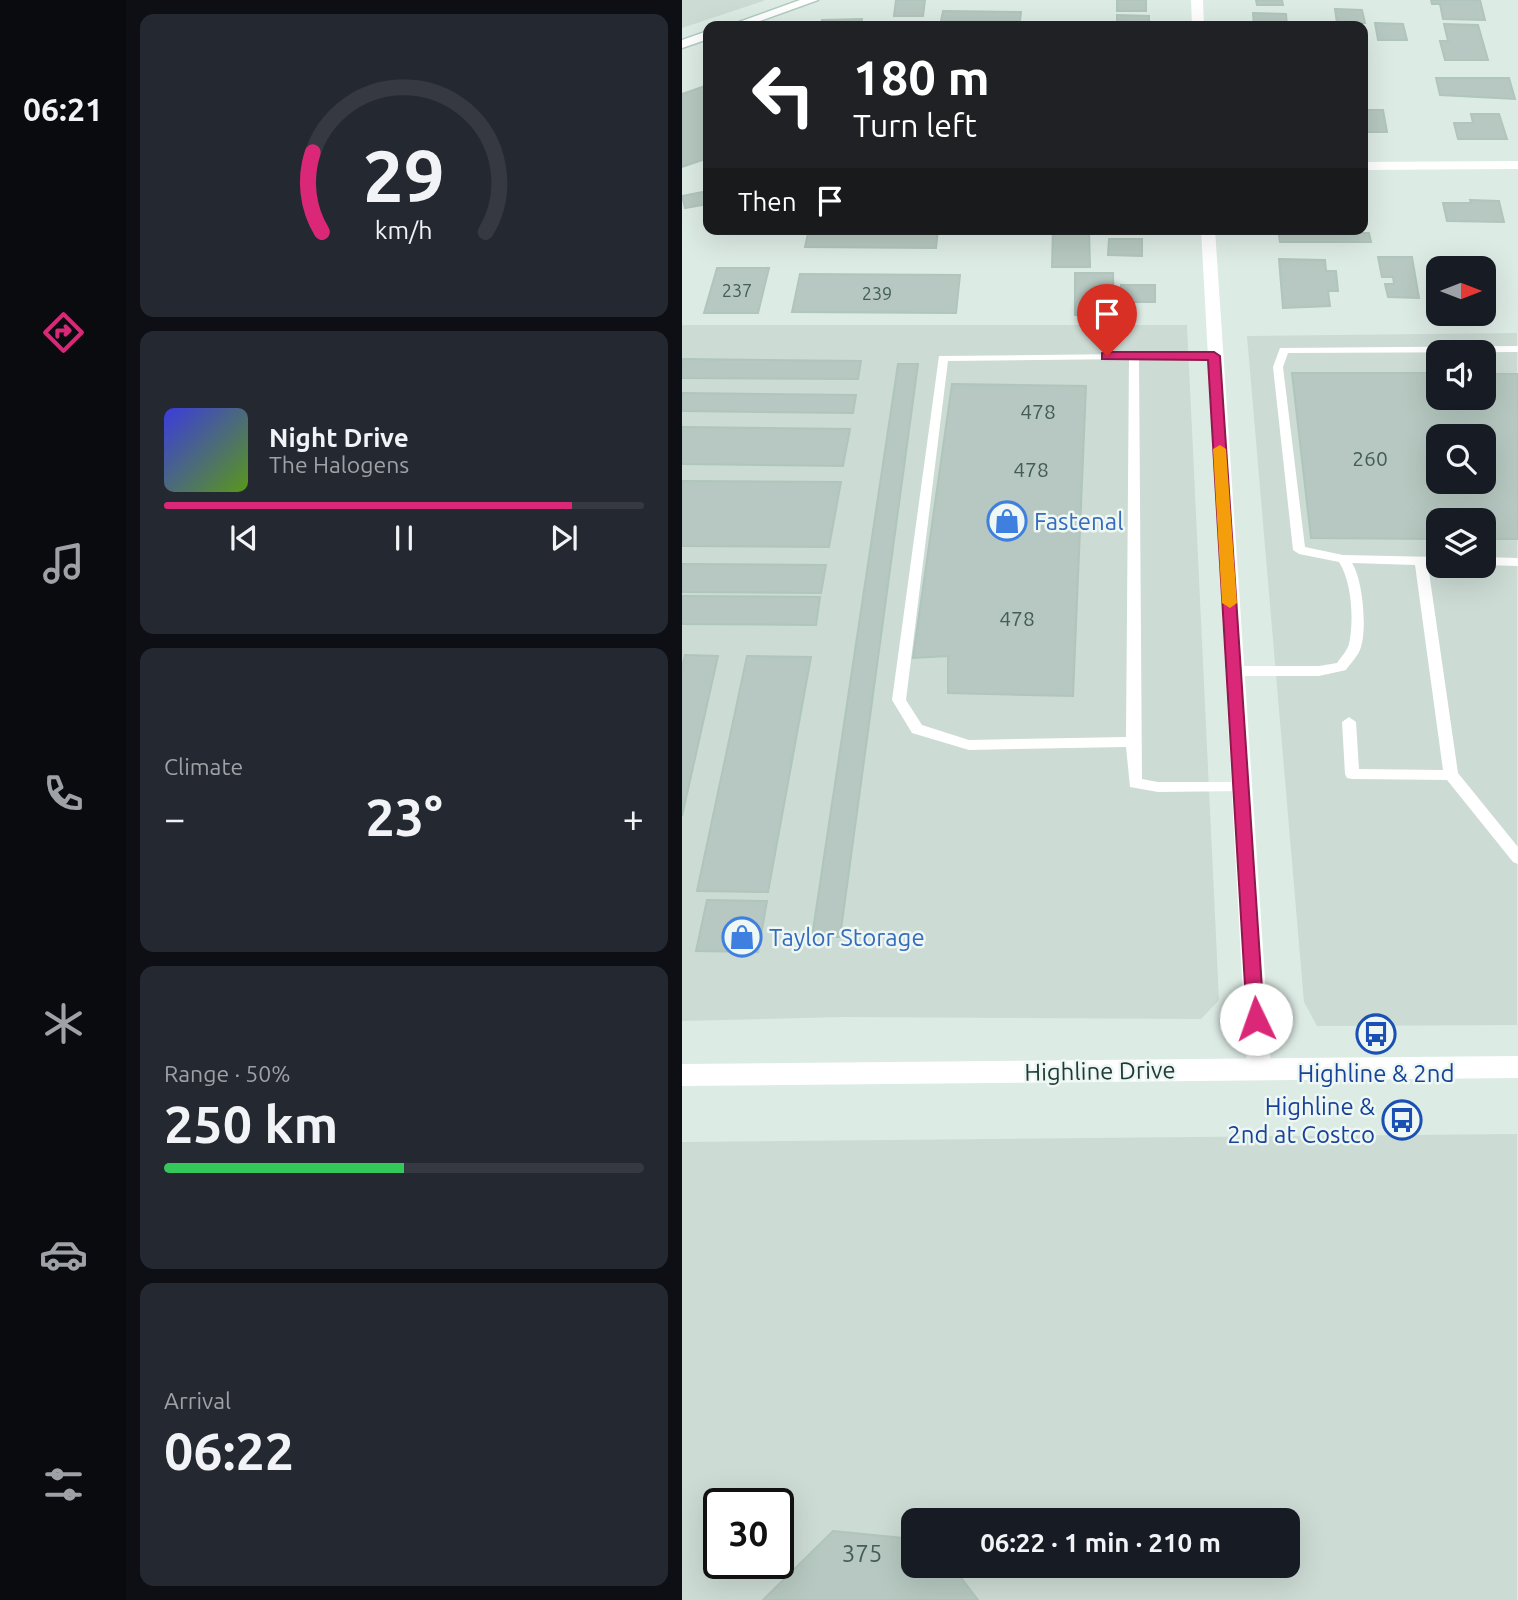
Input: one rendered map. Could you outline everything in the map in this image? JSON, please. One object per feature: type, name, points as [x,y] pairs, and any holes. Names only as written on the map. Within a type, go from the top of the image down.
[{"type":"street","points":[[749,21],[812,0]]},
{"type":"street","points":[[1197,0],[1198,21]]},
{"type":"street","points":[[682,44],[703,37]]},
{"type":"street","points":[[1368,166],[1517,165]]},
{"type":"street","points":[[1208,235],[1259,1069]]},
{"type":"street","name":"Highline Drive","points":[[682,1075],[1517,1068]]},
{"type":"lane","points":[[1426,560],[1343,559],[1299,550],[1278,367],[1284,350],[1517,349]]},
{"type":"lane","points":[[1134,356],[1135,783],[1158,787],[1241,787]]},
{"type":"lane","points":[[1133,742],[969,745],[917,729],[899,700],[943,358],[1214,356]]},
{"type":"lane","points":[[1234,671],[1319,671],[1341,667],[1355,647],[1357,594],[1351,571],[1343,559]]},
{"type":"lane","points":[[1421,560],[1451,775],[1517,858]]},
{"type":"lane","points":[[1496,561],[1517,562]]},
{"type":"lane","points":[[1349,722],[1352,774],[1451,775]]},
{"type":"lane","points":[[1501,838],[1517,839]]},
{"type":"shaded area","points":[[682,0],[766,0],[682,28]]},
{"type":"shaded area","points":[[682,325],[1187,325],[1219,1000],[1201,1019],[844,1017],[682,1021]]},
{"type":"shaded area","points":[[1517,333],[1517,1025],[1317,1026],[1304,1002],[1247,336]]},
{"type":"shaded area","points":[[1517,1134],[1517,1600],[682,1600],[682,1142]]},
{"type":"building","points":[[896,0],[925,0],[923,16],[894,16]]},
{"type":"building","points":[[1117,0],[1146,0],[1146,11],[1117,11]]},
{"type":"building","points":[[1256,0],[1282,0],[1283,5],[1257,5]]},
{"type":"building","points":[[1431,0],[1480,0],[1485,20],[1443,19],[1440,4],[1432,4]]},
{"type":"building","points":[[1335,9],[1362,10],[1365,21],[1337,21]]},
{"type":"building","points":[[943,11],[1021,12],[1020,21],[941,21]]},
{"type":"building","points":[[1253,13],[1286,14],[1287,21],[1254,21]]},
{"type":"building","points":[[1117,15],[1149,16],[1149,21],[1117,21]]},
{"type":"building","points":[[862,19],[862,21],[822,20]]},
{"type":"building","points":[[1375,23],[1403,24],[1407,40],[1378,40]]},
{"type":"building","points":[[1444,24],[1478,25],[1488,60],[1445,60],[1440,41],[1448,41]]},
{"type":"building","points":[[1436,78],[1509,78],[1515,99],[1440,95]]},
{"type":"building","points":[[703,87],[703,160],[682,167],[682,94]]},
{"type":"building","points":[[1368,110],[1383,110],[1387,132],[1368,132]]},
{"type":"building","points":[[1471,114],[1499,114],[1507,139],[1458,139],[1454,123],[1473,123]]},
{"type":"building","points":[[703,192],[703,205],[685,208],[682,196]]},
{"type":"building","points":[[1470,200],[1499,201],[1504,222],[1447,221],[1443,203],[1471,203]]},
{"type":"building","points":[[1369,233],[1371,242],[1280,242],[1279,235]]},
{"type":"building","points":[[808,235],[937,235],[936,248],[805,247]]},
{"type":"building","points":[[1053,235],[1089,235],[1090,267],[1052,267]]},
{"type":"building","points":[[1109,239],[1142,239],[1142,256],[1108,255]]},
{"type":"building","points":[[1378,257],[1412,257],[1419,298],[1388,297],[1385,284],[1394,284],[1393,277],[1382,277]]},
{"type":"building","points":[[1279,259],[1325,260],[1326,271],[1336,271],[1338,291],[1328,291],[1330,306],[1283,308]]},
{"type":"building","points":[[717,268],[769,268],[758,313],[704,313]]},
{"type":"building","points":[[1075,273],[1113,273],[1114,315],[1075,315]]},
{"type":"building","points":[[800,274],[960,275],[956,313],[792,312]]},
{"type":"building","points":[[1121,285],[1155,285],[1155,302],[1121,302]]},
{"type":"building","points":[[682,359],[861,361],[858,379],[682,378]]},
{"type":"building","points":[[898,364],[918,364],[840,937],[812,937]]},
{"type":"building","points":[[1292,373],[1426,373],[1426,410],[1496,410],[1496,374],[1518,374],[1518,539],[1496,539],[1496,508],[1426,508],[1426,539],[1311,538]]},
{"type":"building","name":"Fastenal","points":[[952,384],[1086,386],[1073,696],[948,693],[948,656],[913,658]]},
{"type":"building","points":[[682,393],[856,395],[853,413],[682,411]]},
{"type":"building","points":[[682,427],[850,429],[843,466],[682,464]]},
{"type":"building","points":[[682,481],[841,482],[829,547],[682,546]]},
{"type":"building","points":[[682,564],[826,565],[821,593],[682,592]]},
{"type":"building","points":[[682,596],[820,597],[816,625],[682,624]]},
{"type":"building","points":[[685,655],[718,656],[682,816],[682,668]]},
{"type":"building","points":[[747,656],[811,657],[768,892],[697,891]]},
{"type":"building","points":[[707,900],[767,901],[758,952],[696,951]]},
{"type":"building","points":[[833,1531],[901,1538],[901,1578],[961,1578],[978,1600],[763,1600],[784,1579],[794,1579],[794,1569]]},
{"type":"slow traffic","points":[[1220,449],[1230,603]]},
{"type":"place","name":"Fastenal","points":[[1007,521]]},
{"type":"place","name":"Taylor Storage","points":[[742,937]]},
{"type":"place","name":"Highline & 2nd","points":[[1376,1034]]},
{"type":"place","name":"Highline & 2nd at Costco","points":[[1402,1120]]},
{"type":"route","points":[[1107,356],[1214,356],[1256,1019]]}]
